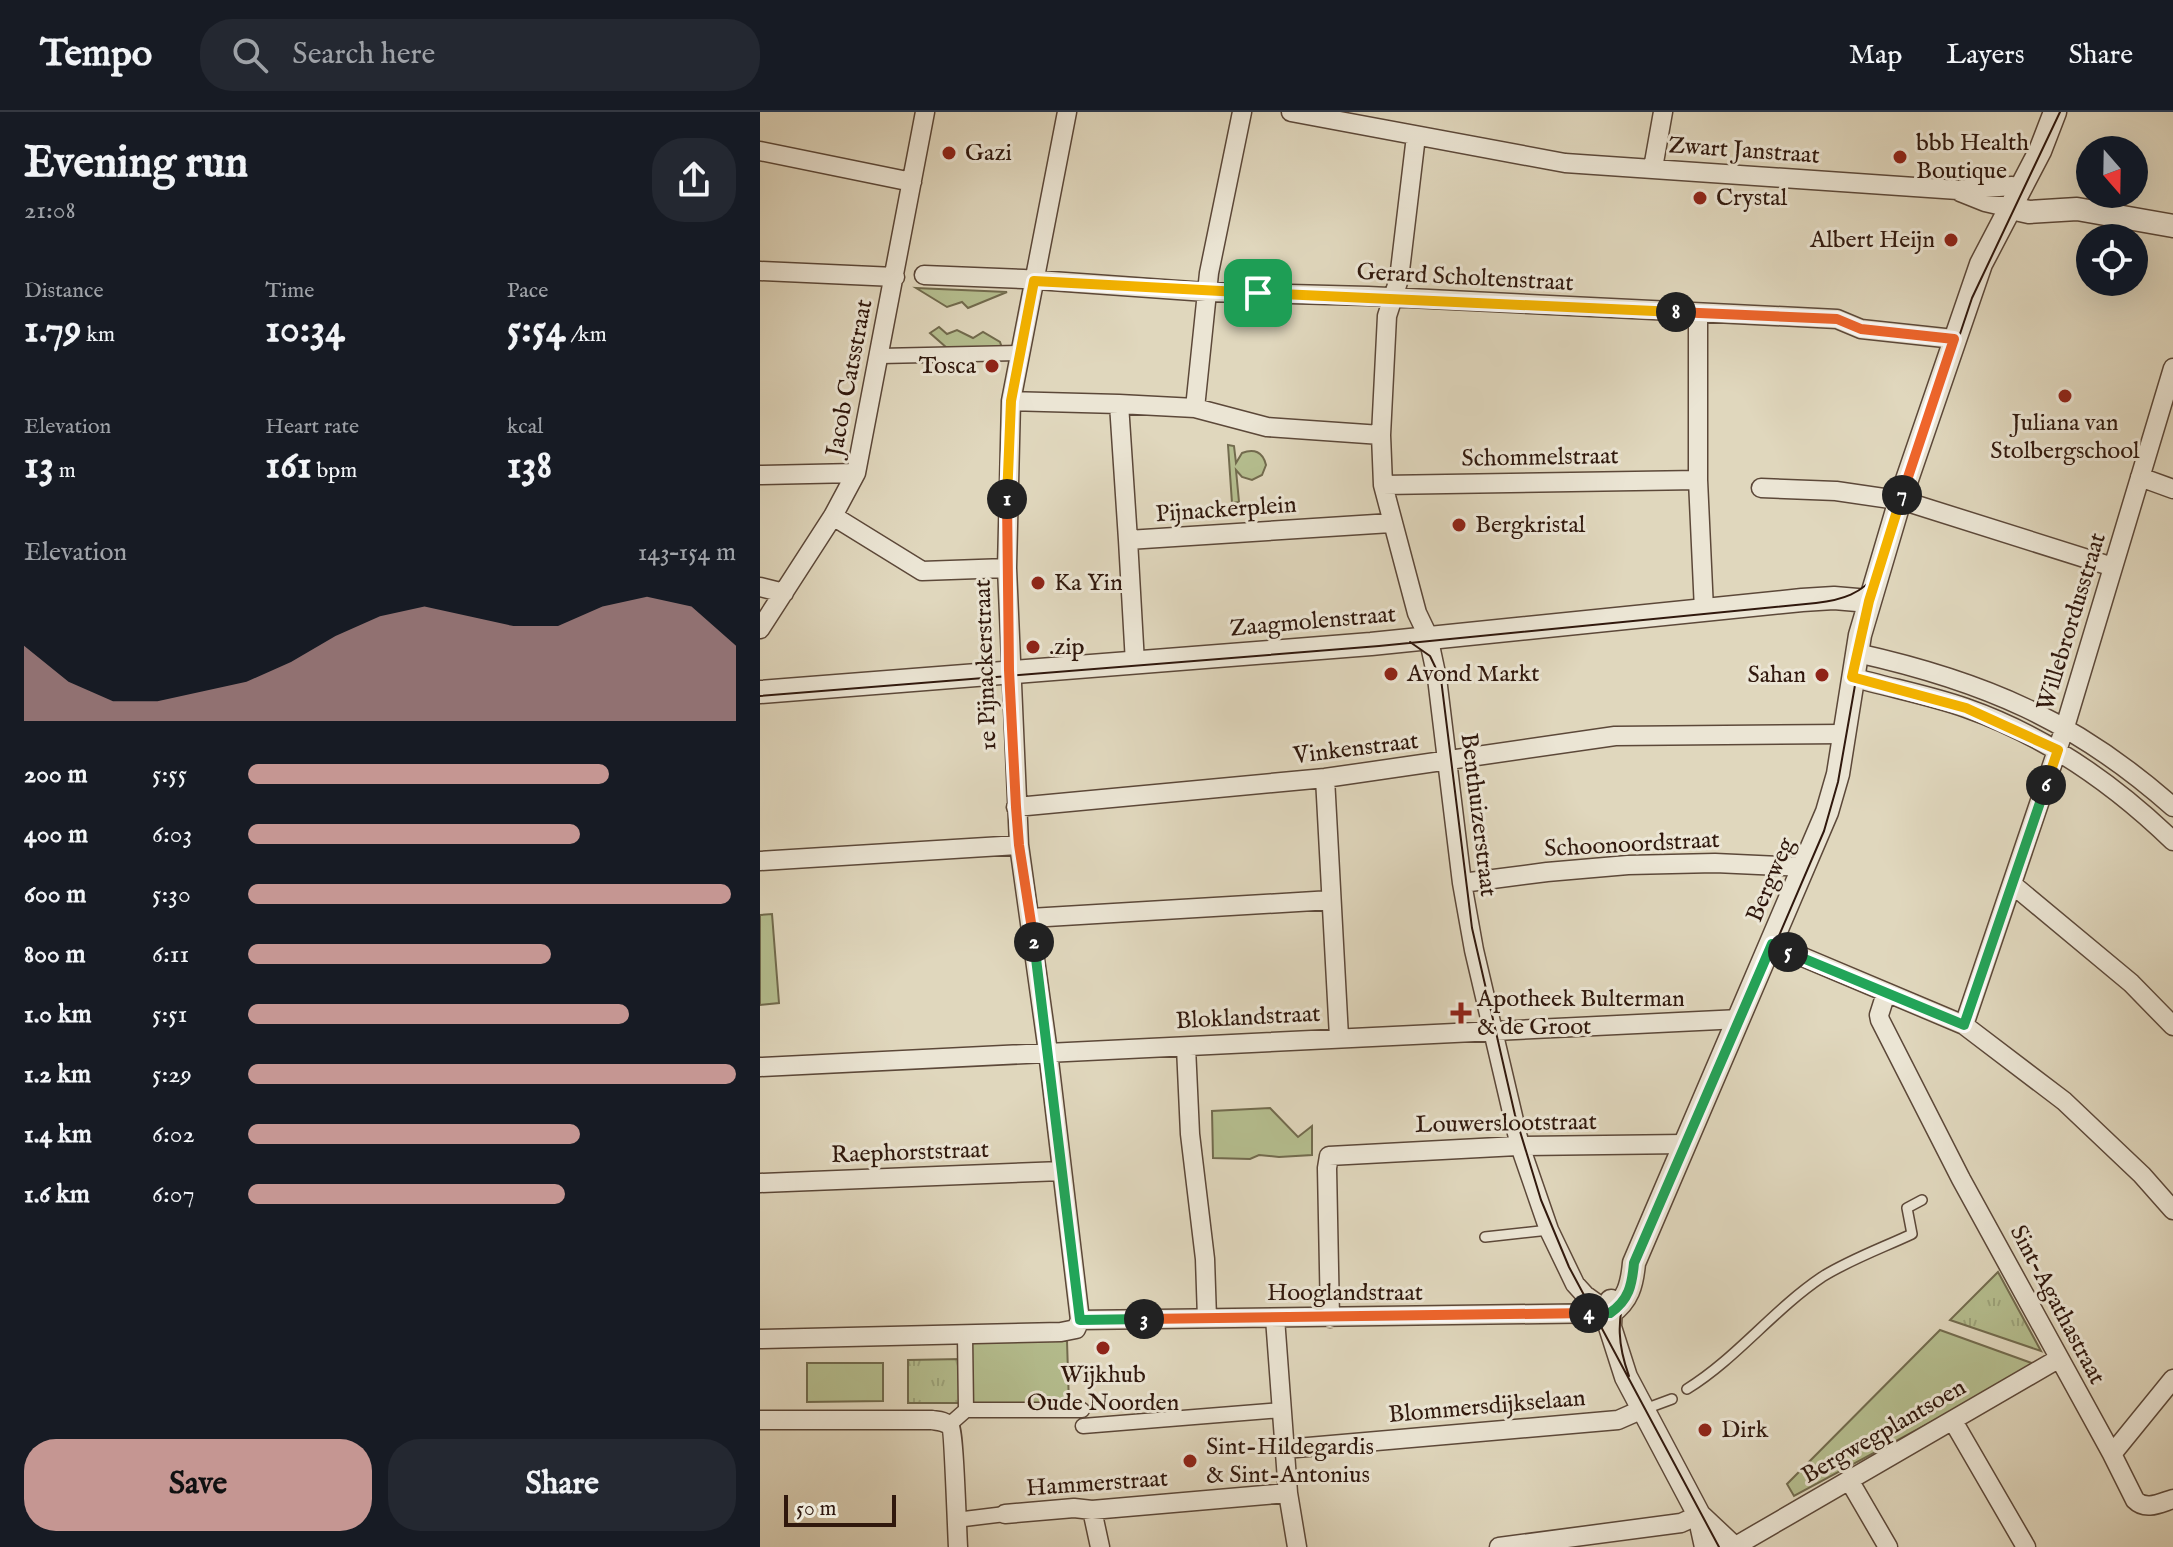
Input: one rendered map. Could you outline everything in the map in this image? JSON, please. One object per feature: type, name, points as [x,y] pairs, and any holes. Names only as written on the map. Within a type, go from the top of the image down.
[{"type":"street","name":"Jacob Catsstraat","points":[[760,629],[833,516],[856,473],[925,112]]},
{"type":"street","name":"1e Pijnackerstraat","points":[[1067,112],[1011,401],[1007,568],[1019,845],[1048,1052],[1078,1324]]},
{"type":"street","points":[[1195,408],[1206,292],[1242,112]]},
{"type":"street","name":"Zwart Janstraat","points":[[1291,112],[1565,163],[1958,190],[2012,197]]},
{"type":"street","points":[[1653,168],[1663,112]]},
{"type":"street","name":"Bergweg","points":[[1706,1547],[1699,1515],[1626,1377],[1615,1346],[1610,1313],[1616,1285],[1634,1263],[1827,812],[1838,774],[1852,677],[1869,601],[1900,500],[1981,264],[2012,197],[2040,151],[2051,120]]},
{"type":"street","name":"Benthuizerstraat","points":[[1416,136],[1399,279],[1387,316],[1381,435],[1383,485],[1417,613],[1429,638],[1437,678],[1462,883],[1492,1031],[1520,1146],[1549,1230],[1575,1284],[1610,1313]]},
{"type":"street","points":[[760,151],[912,182]]},
{"type":"street","points":[[2012,197],[2029,212],[2077,209],[2173,226]]},
{"type":"street","points":[[760,271],[895,277]]},
{"type":"street","name":"Gerard Scholtenstraat","points":[[924,275],[1206,292],[1837,319],[1861,329],[1954,339]]},
{"type":"street","points":[[1698,313],[1698,480],[1704,610]]},
{"type":"street","points":[[880,356],[1020,353]]},
{"type":"street","name":"Willebrordusstraat","points":[[1964,1025],[2058,750],[2173,368]]},
{"type":"street","points":[[1011,401],[1195,408],[1267,427],[1381,435]]},
{"type":"street","name":"Pijnackerplein","points":[[1119,404],[1128,540],[1391,523]]},
{"type":"street","points":[[760,475],[856,473]]},
{"type":"street","points":[[2140,477],[2173,489]]},
{"type":"street","name":"Schommelstraat","points":[[1383,485],[1698,480]]},
{"type":"street","points":[[1761,488],[1836,491],[1900,500],[2113,567]]},
{"type":"street","points":[[833,516],[922,571],[1007,568]]},
{"type":"street","points":[[1128,540],[1135,663]]},
{"type":"street","points":[[760,587],[784,593]]},
{"type":"street","name":"Zaagmolenstraat","points":[[760,692],[1429,638],[1834,598],[1869,601]]},
{"type":"street","points":[[1857,653],[1979,686],[2065,727],[2121,764],[2173,807]]},
{"type":"street","points":[[1852,677],[1966,708],[2058,750],[2131,802],[2173,841]]},
{"type":"street","name":"Vinkenstraat","points":[[1016,807],[1325,778],[1615,736],[1844,734]]},
{"type":"street","points":[[1325,778],[1339,1037]]},
{"type":"street","points":[[760,861],[1019,845]]},
{"type":"street","name":"Schoonoordstraat","points":[[1462,883],[1628,865],[1715,863],[1805,867]]},
{"type":"street","points":[[2012,884],[2131,983],[2173,1026]]},
{"type":"street","points":[[1030,918],[1331,900]]},
{"type":"street","points":[[1772,944],[1964,1025],[2064,1101],[2142,1175],[2173,1210]]},
{"type":"street","name":"Sint-Agathastraat","points":[[1886,993],[1880,1020],[1954,1182],[2058,1359],[2135,1500],[2139,1504],[2151,1505],[2173,1499]]},
{"type":"street","name":"Bloklandstraat","points":[[760,1067],[1740,1019]]},
{"type":"street","points":[[1186,1047],[1190,1134],[1205,1259],[1207,1318]]},
{"type":"street","name":"Louwerslootstraat","points":[[1330,1318],[1329,1156],[1520,1146],[1685,1144]]},
{"type":"street","name":"Raephorststraat","points":[[760,1183],[1062,1171]]},
{"type":"street","name":"Hooglandstraat","points":[[760,1339],[1061,1332],[1078,1324],[1207,1318],[1610,1313]]},
{"type":"street","points":[[1275,1318],[1288,1493],[1297,1547]]},
{"type":"street","points":[[965,1336],[966,1410]]},
{"type":"street","name":"Bergwegplantsoen","points":[[1734,1547],[2058,1359]]},
{"type":"street","points":[[2112,1454],[2173,1379]]},
{"type":"street","name":"Blommersdijkselaan","points":[[1285,1449],[1618,1420],[1643,1409]]},
{"type":"street","points":[[949,1425],[966,1410],[1082,1410]]},
{"type":"street","points":[[1083,1426],[1282,1410]]},
{"type":"street","points":[[760,1420],[932,1420],[949,1425],[954,1434],[958,1547]]},
{"type":"street","points":[[1953,1421],[2026,1547]]},
{"type":"street","points":[[1849,1480],[1888,1547]]},
{"type":"street","name":"Hammerstraat","points":[[956,1520],[1288,1493]]},
{"type":"street","points":[[1092,1510],[1100,1547]]},
{"type":"street","points":[[1499,1547],[1681,1523],[1699,1515]]},
{"type":"street","name":"Bergweg","points":[[1699,1515],[1734,1547]]},
{"type":"lane","points":[[1687,1389],[1712,1373],[1765,1321],[1823,1276],[1912,1234],[1907,1208],[1922,1200]]},
{"type":"lane","points":[[1485,1237],[1549,1230]]},
{"type":"lane","points":[[1643,1409],[1672,1399]]},
{"type":"green space","points":[[916,288],[1007,292],[968,308],[962,302],[947,307]]},
{"type":"green space","points":[[939,327],[947,334],[957,330],[973,338],[983,332],[1000,342],[1002,348],[947,348],[930,333]]},
{"type":"green space","points":[[1228,445],[1234,446],[1236,463],[1242,453],[1254,451],[1263,457],[1266,465],[1262,475],[1252,480],[1242,477],[1236,470],[1239,502],[1232,503]]},
{"type":"green space","points":[[772,914],[779,1003],[760,1005],[760,915]]},
{"type":"green space","points":[[1270,1108],[1298,1137],[1312,1126],[1312,1155],[1213,1158],[1212,1111]]},
{"type":"green space","points":[[1998,1272],[2041,1351],[1950,1320]]},
{"type":"green space","points":[[1940,1330],[2037,1365],[1794,1496],[1787,1484]]},
{"type":"green space","points":[[968,1340],[1067,1341],[1069,1405],[970,1405]]},
{"type":"green space","points":[[961,1359],[962,1403],[908,1403],[908,1360]]},
{"type":"green space","points":[[807,1363],[883,1363],[883,1401],[807,1402]]},
{"type":"tram line","points":[[1629,1376],[1620,1333],[1621,1311],[1627,1289],[1824,831],[1838,782],[1864,634],[1885,558],[1972,298],[2060,112]]},
{"type":"tram line","points":[[760,696],[1379,646],[1816,603],[1851,595],[1878,572]]},
{"type":"tram line","points":[[1410,642],[1430,656],[1441,679],[1472,928],[1515,1115],[1541,1200],[1569,1267],[1719,1547]]},
{"type":"place","name":"Gazi","points":[[949,153]]},
{"type":"place","name":"bbb Health Boutique","points":[[1900,157]]},
{"type":"place","name":"Crystal","points":[[1700,198]]},
{"type":"place","name":"Albert Heijn","points":[[1951,240]]},
{"type":"place","name":"Tosca","points":[[992,366]]},
{"type":"place","name":"Juliana van Stolbergschool","points":[[2065,396]]},
{"type":"place","name":"Bergkristal","points":[[1459,525]]},
{"type":"place","name":"Ka Yin","points":[[1038,583]]},
{"type":"place","name":".zip","points":[[1033,647]]},
{"type":"place","name":"Avond Markt","points":[[1391,674]]},
{"type":"place","name":"Sahan","points":[[1822,675]]},
{"type":"place","name":"Apotheek Bulterman & de Groot","points":[[1461,1013]]},
{"type":"place","name":"Wijkhub Oude Noorden","points":[[1103,1348]]},
{"type":"place","name":"Dirk","points":[[1705,1430]]},
{"type":"place","name":"Sint-Hildegardis & Sint-Antonius","points":[[1190,1461]]},
{"type":"route","points":[[1034,281],[1258,293],[1837,319],[1861,329],[1954,339],[1877,573],[1852,677],[1966,708],[2058,750],[1964,1025],[1772,944],[1634,1263],[1626,1299],[1610,1313],[1080,1320],[1016,807],[1006,531],[1011,401],[1034,281]]}]
